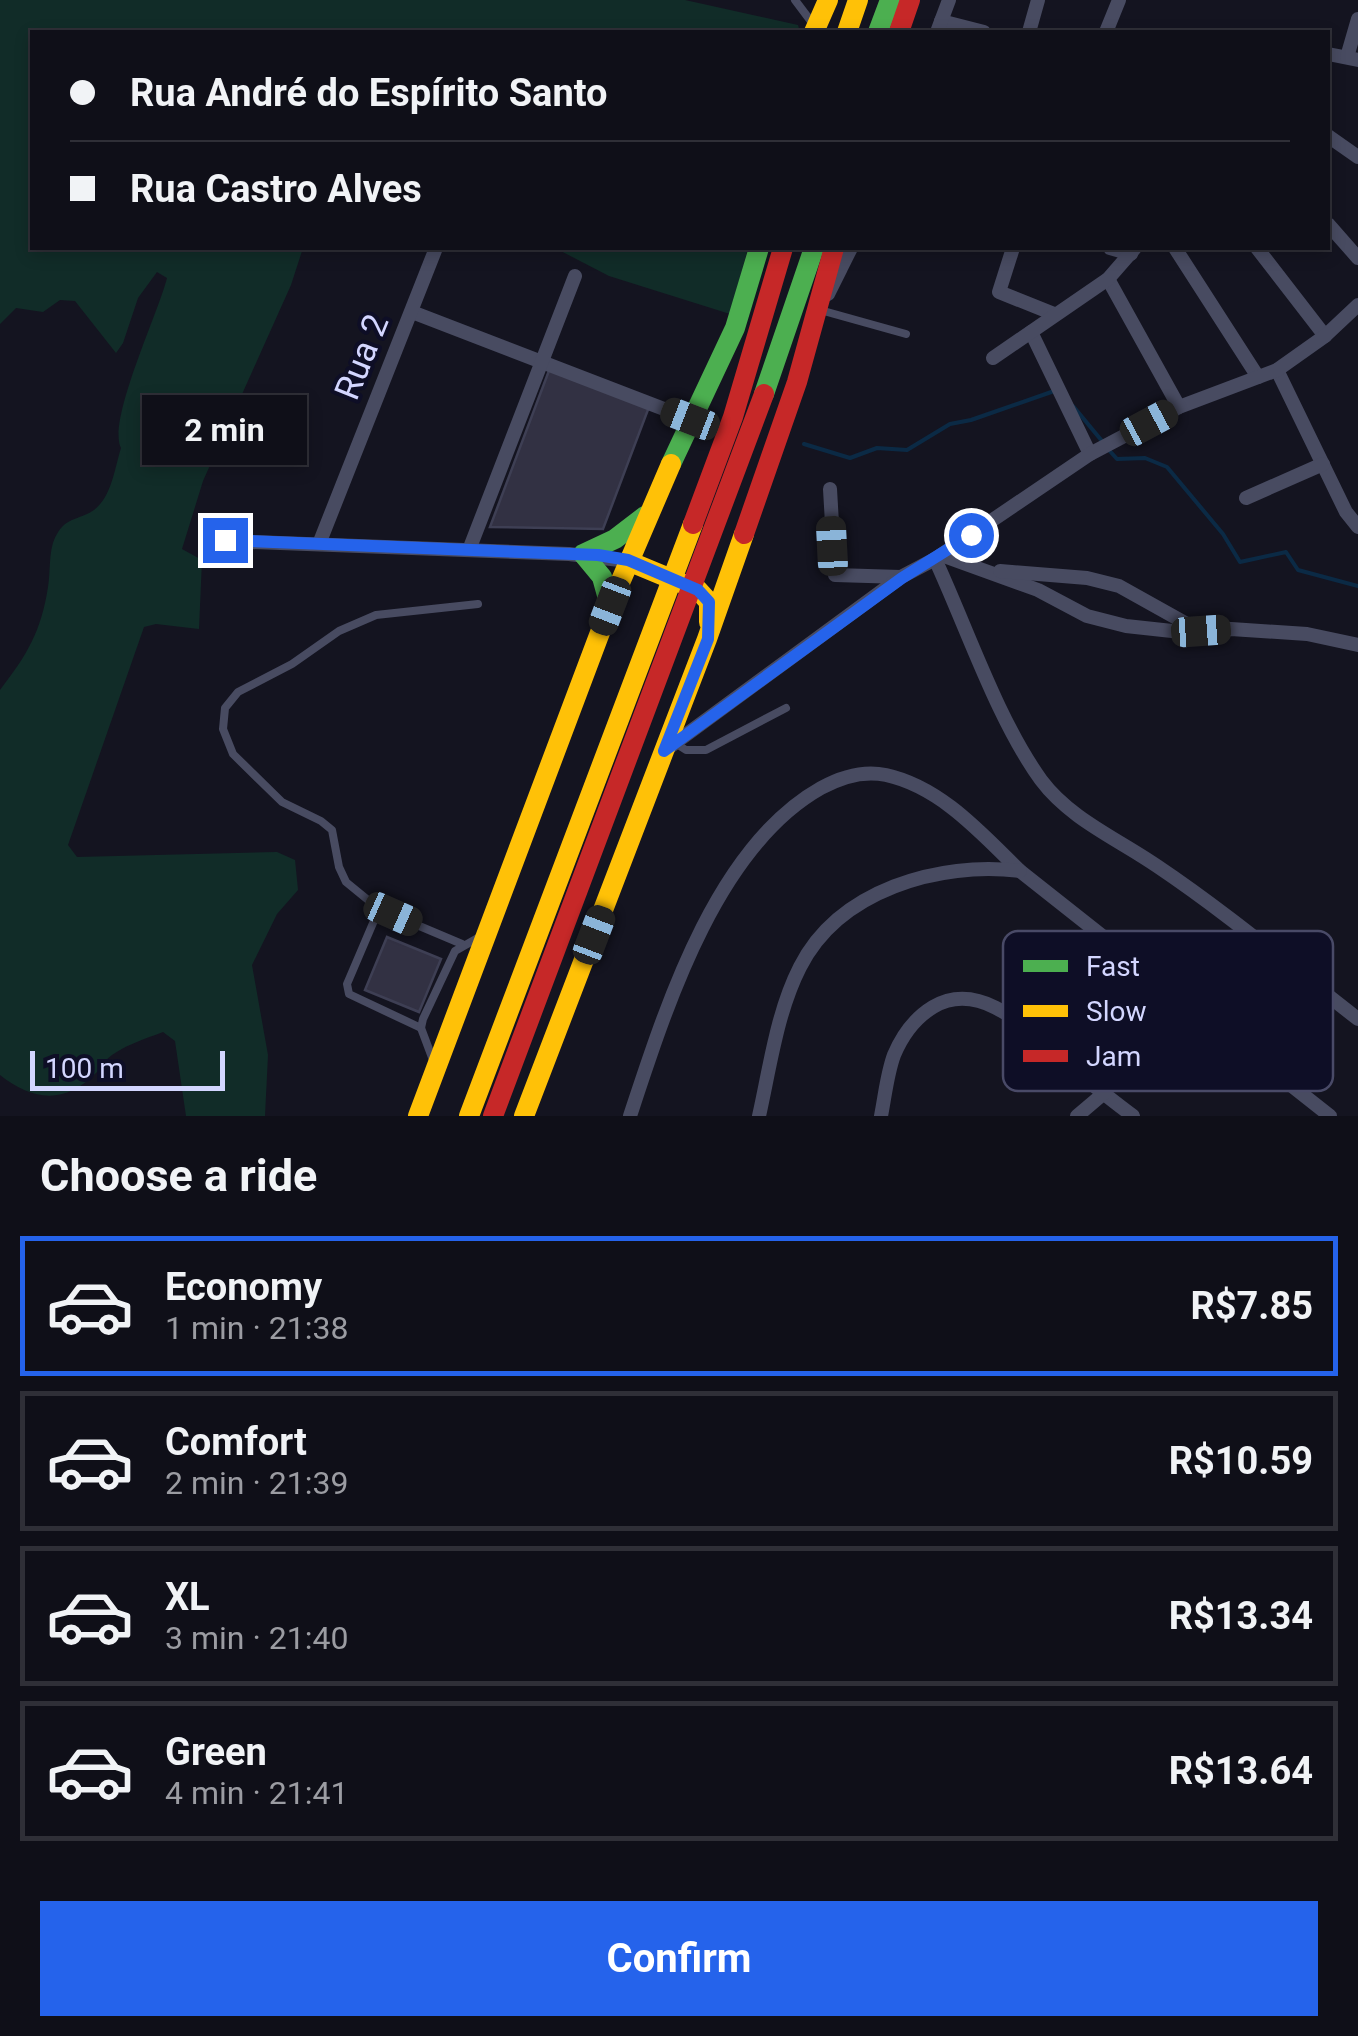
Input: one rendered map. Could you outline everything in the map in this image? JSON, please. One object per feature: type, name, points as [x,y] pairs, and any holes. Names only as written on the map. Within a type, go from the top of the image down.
[{"type":"main road","points":[[814,30],[828,0]]},
{"type":"main road","points":[[848,30],[858,0]]},
{"type":"main road","points":[[879,30],[890,0]]},
{"type":"main road","points":[[900,30],[910,0]]},
{"type":"main road","points":[[418,1116],[628,560],[690,419],[736,328],[759,250]]},
{"type":"main road","points":[[468,1116],[746,377],[782,250]]},
{"type":"main road","points":[[493,1116],[697,579],[813,250]]},
{"type":"main road","points":[[530,1115],[670,747],[772,457],[818,314],[834,250]]},
{"type":"main road","points":[[610,606],[602,577],[583,554],[615,539],[649,512]]},
{"type":"main road","points":[[628,560],[672,575],[706,597],[710,614],[708,639]]},
{"type":"main road","points":[[610,606],[629,586],[672,575]]},
{"type":"street","points":[[948,0],[939,26],[969,30]]},
{"type":"street","points":[[1030,30],[1038,0]]},
{"type":"street","points":[[1107,30],[1120,0]]},
{"type":"street","points":[[1352,58],[1358,19]]},
{"type":"street","points":[[1330,137],[1358,157]]},
{"type":"street","points":[[1330,226],[1358,258]]},
{"type":"street","name":"Rua 2","points":[[319,544],[435,250]]},
{"type":"street","points":[[818,314],[850,250]]},
{"type":"street","points":[[1011,250],[999,292],[1054,314]]},
{"type":"street","points":[[1176,250],[1258,377]]},
{"type":"street","points":[[1259,250],[1325,336]]},
{"type":"street","points":[[992,358],[1108,279],[1133,251]]},
{"type":"street","points":[[469,550],[575,276]]},
{"type":"street","points":[[1108,279],[1179,407]]},
{"type":"street","points":[[670,747],[902,578],[1090,454],[1179,407],[1277,370],[1325,336],[1358,306]]},
{"type":"street","points":[[412,312],[690,419]]},
{"type":"street","points":[[1031,332],[1090,454]]},
{"type":"street","points":[[1277,370],[1358,527]]},
{"type":"street","points":[[1246,498],[1323,464]]},
{"type":"street","points":[[830,489],[835,576],[902,578]]},
{"type":"street","points":[[225,540],[583,554],[628,560]]},
{"type":"street","points":[[938,557],[989,571],[1038,590],[1087,616],[1126,626],[1307,634],[1358,645]]},
{"type":"street","points":[[938,557],[1021,746],[1041,779],[1057,798],[1092,826],[1157,866],[1242,931]]},
{"type":"street","points":[[989,571],[1040,572],[1119,586],[1201,631]]},
{"type":"street","points":[[1038,590],[1040,572]]},
{"type":"street","points":[[1150,628],[1157,620],[1158,610]]},
{"type":"street","points":[[630,1116],[682,972],[751,848],[785,811],[837,779],[882,774],[910,782],[936,796],[976,828],[1020,872],[1096,931]]},
{"type":"street","points":[[759,1116],[788,996],[814,944],[836,921],[858,905],[936,873],[996,868],[1020,872]]},
{"type":"street","points":[[881,1116],[893,1057],[907,1030],[923,1013],[944,1000],[960,997],[1003,1013]]},
{"type":"street","points":[[1333,1000],[1358,1019]]},
{"type":"street","points":[[1099,1091],[1133,1116]]},
{"type":"street","points":[[1077,1116],[1104,1091]]},
{"type":"street","points":[[1299,1091],[1330,1116]]},
{"type":"lane","points":[[795,0],[810,16],[814,30]]},
{"type":"lane","points":[[818,314],[906,334]]},
{"type":"lane","points":[[462,944],[379,909],[346,882],[332,830],[282,802],[233,754],[223,729],[225,708],[238,692],[292,664],[338,631],[376,615],[478,604]]},
{"type":"lane","points":[[670,747],[706,750],[786,708]]},
{"type":"lane","points":[[379,909],[347,984],[349,994],[421,1028]]},
{"type":"lane","points":[[436,1067],[421,1028],[448,962],[462,944],[487,933]]},
{"type":"green space","points":[[0,0],[685,0],[798,25],[799,30],[30,30],[30,250],[302,250],[291,285],[203,481],[182,549],[202,560],[199,629],[156,624],[144,627],[68,845],[77,857],[277,852],[295,860],[298,890],[277,914],[252,965],[268,1055],[265,1116],[186,1116],[175,1041],[163,1032],[119,1051],[85,1083],[61,1094],[37,1094],[0,1075],[0,690],[37,630],[57,534],[67,523],[95,509],[110,486],[121,448],[121,415],[127,392],[167,278],[157,272],[138,298],[116,353],[75,301],[60,300],[43,312],[16,308],[0,324]]},
{"type":"green space","points":[[559,250],[747,250],[730,314],[609,276]]},
{"type":"building","points":[[550,368],[649,407],[603,529],[490,527]]},
{"type":"building","points":[[387,937],[441,959],[419,1012],[365,990]]},
{"type":"waterway","points":[[804,444],[850,458],[877,448],[907,450],[950,424],[1057,390]]},
{"type":"waterway","points":[[1073,406],[1102,441]]},
{"type":"waterway","points":[[1108,449],[1117,459],[1145,458],[1167,467],[1223,534],[1240,562],[1286,552],[1298,570],[1358,586]]},
{"type":"traffic: fast","points":[[879,30],[890,0]]},
{"type":"traffic: fast","points":[[671,464],[735,328],[758,250]]},
{"type":"traffic: fast","points":[[764,394],[813,250]]},
{"type":"traffic: fast","points":[[610,606],[602,577],[583,554],[615,539],[645,516]]},
{"type":"traffic: slow","points":[[815,30],[828,0]]},
{"type":"traffic: slow","points":[[848,30],[858,0]]},
{"type":"traffic: slow","points":[[418,1116],[610,606],[671,464]]},
{"type":"traffic: slow","points":[[469,1116],[693,524]]},
{"type":"traffic: slow","points":[[524,1116],[744,534]]},
{"type":"traffic: slow","points":[[628,561],[698,590],[709,602],[709,622]]},
{"type":"traffic: jam","points":[[900,30],[910,0]]},
{"type":"traffic: jam","points":[[693,524],[733,417],[782,250]]},
{"type":"traffic: jam","points":[[744,534],[797,382],[833,250]]},
{"type":"traffic: jam","points":[[493,1116],[764,394]]},
{"type":"route","points":[[225,540],[598,555],[628,560],[698,590],[710,608],[708,639],[664,751],[902,578],[971,535]]}]
